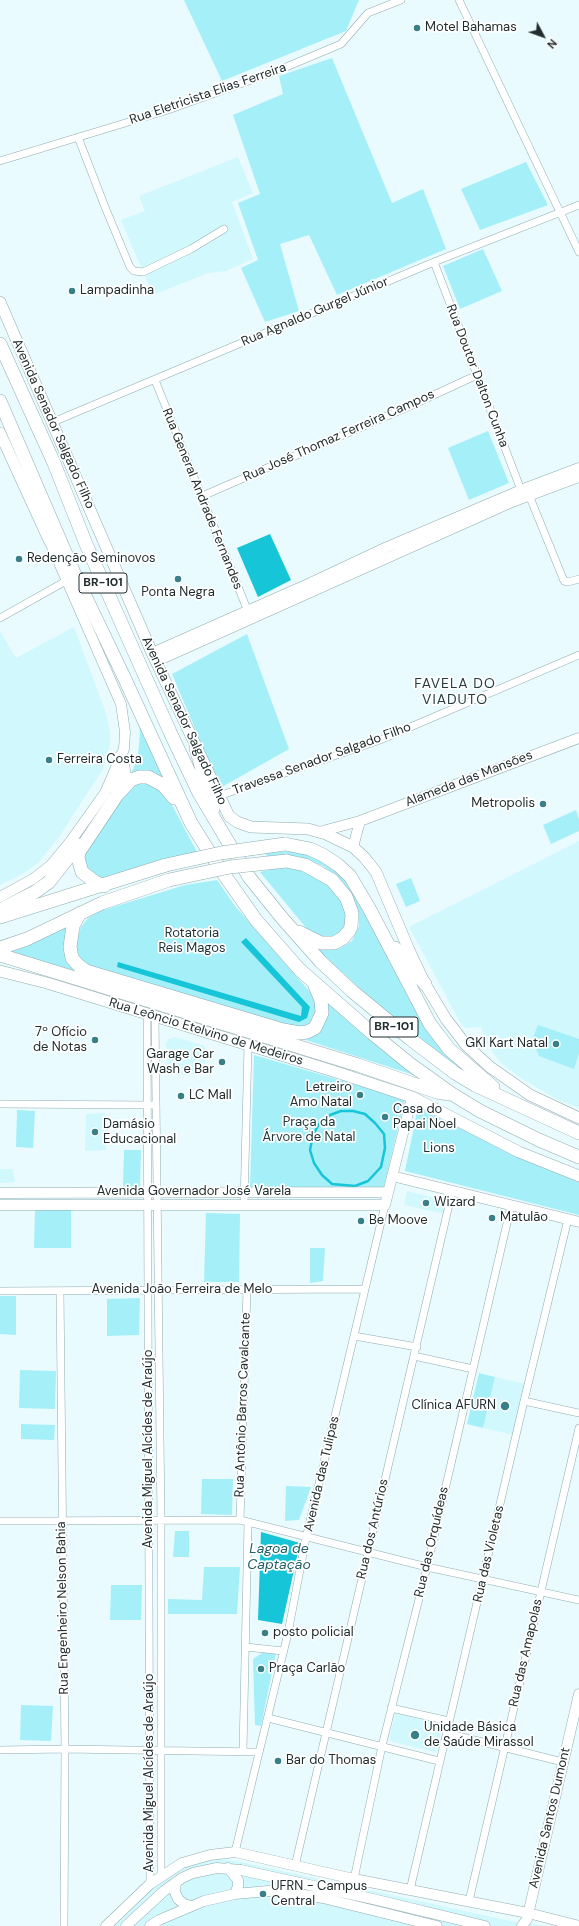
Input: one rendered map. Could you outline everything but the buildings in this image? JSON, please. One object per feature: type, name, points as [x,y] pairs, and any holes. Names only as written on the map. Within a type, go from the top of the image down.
[{"type":"highway","name":"Avenida Senador Salgado Filho","points":[[0,344],[54,463],[86,544],[160,710],[199,793],[249,877],[290,928],[322,962],[352,991],[409,1038],[455,1073],[515,1104],[579,1133]]},
{"type":"highway","name":"BR-101","points":[[0,401],[70,578],[121,671],[191,823],[218,866],[256,920],[310,980],[372,1033],[452,1094],[507,1125],[579,1156]]},
{"type":"highway","points":[[49,540],[70,578]]},
{"type":"highway","points":[[196,748],[210,794],[215,818]]},
{"type":"highway","points":[[0,910],[35,892],[49,882],[63,866],[98,817],[124,773],[120,760]]},
{"type":"highway","points":[[104,886],[95,882],[82,872],[78,858],[79,852],[116,795],[130,780],[139,777],[148,777],[160,782],[169,790],[191,823]]},
{"type":"highway","points":[[0,917],[104,886],[166,865],[220,853],[285,844],[310,848],[338,865],[357,886],[430,1024],[440,1038],[459,1060],[515,1104]]},
{"type":"highway","points":[[0,948],[27,939],[102,903],[169,880],[230,867],[286,861],[305,865],[332,880],[346,897],[352,912],[351,927],[349,931],[343,938],[334,943],[328,944],[315,941],[290,928]]},
{"type":"highway","points":[[80,913],[73,926],[70,947],[72,958],[86,971],[283,1030],[300,1033],[307,1032],[315,1028],[320,1020],[322,1012],[321,1000],[310,980]]},
{"type":"highway","points":[[381,931],[425,984]]},
{"type":"highway","points":[[0,955],[358,1065],[438,1092],[452,1094]]},
{"type":"main road","name":"Avenida Senador Salgado Filho","points":[[0,302],[154,657],[229,816],[246,826],[260,828],[308,829],[319,832],[353,847],[364,857],[376,872],[425,984],[446,1019],[476,1056],[530,1095],[579,1118]]},
{"type":"main road","points":[[1,439],[49,540]]},
{"type":"main road","name":"Rua Leôncio Etelvino de Medeiros","points":[[0,971],[151,1015],[412,1097]]},
{"type":"main road","points":[[412,1097],[519,1152],[579,1176]]},
{"type":"street","name":"Rua Eletricista Elias Ferreira","points":[[0,161],[208,96],[280,70],[338,46],[348,38],[360,21],[368,13],[401,0]]},
{"type":"street","points":[[459,0],[579,252]]},
{"type":"street","points":[[78,137],[130,267],[134,271],[143,272],[191,249],[224,229]]},
{"type":"street","name":"Rua Agnaldo Gurgel Júnior","points":[[53,422],[434,262],[579,205]]},
{"type":"street","name":"Rua Doutor Dalton Cunha","points":[[434,262],[477,375],[525,492],[564,581],[568,582],[579,579]]},
{"type":"street","name":"Rua José Thomaz Ferreira Campos","points":[[200,496],[410,406],[477,375]]},
{"type":"street","name":"Rua General Andrade Fernandes","points":[[155,380],[200,496],[249,615]]},
{"type":"street","points":[[154,657],[249,615],[387,547],[525,492],[579,468]]},
{"type":"street","points":[[525,492],[579,477]]},
{"type":"street","points":[[0,618],[70,578],[121,704],[125,732],[124,749],[105,793],[70,842],[56,859],[33,879],[0,897]]},
{"type":"street","name":"Travessa Senador Salgado Filho","points":[[219,796],[380,740],[579,654]]},
{"type":"street","name":"Alameda das Mansões","points":[[319,832],[360,821],[579,738]]},
{"type":"street","points":[[353,847],[360,821]]},
{"type":"street","name":"Avenida Miguel Alcídes de Araújo","points":[[151,1015],[148,1105],[153,1192]]},
{"type":"street","name":"Avenida Miguel Alcídes de Araújo","points":[[150,1884],[148,1291],[153,1204],[156,1105],[151,1015]]},
{"type":"street","points":[[244,1205],[248,1045]]},
{"type":"street","name":"Avenida das Tulipas","points":[[235,1852],[268,1718],[306,1538],[364,1289],[412,1097]]},
{"type":"street","points":[[0,1104],[156,1105]]},
{"type":"street","points":[[392,1176],[452,1192],[579,1222]]},
{"type":"street","name":"Avenida Governador José Varela","points":[[0,1193],[388,1192]]},
{"type":"street","name":"Rua dos Antúrios","points":[[295,1866],[452,1192]]},
{"type":"street","name":"Avenida Miguel Alcídes de Araújo","points":[[153,1204],[159,1291],[162,1750],[161,1876]]},
{"type":"street","name":"Avenida Governador José Varela","points":[[0,1205],[385,1205]]},
{"type":"street","name":"Rua das Orquídeas","points":[[354,1879],[382,1746],[427,1566],[511,1206]]},
{"type":"street","name":"Rua das Violetas","points":[[410,1890],[568,1219]]},
{"type":"street","name":"Avenida João Ferreira de Melo","points":[[0,1291],[364,1289]]},
{"type":"street","name":"Rua Engenheiro Nelson Bahia","points":[[60,1290],[65,1749],[64,1926]]},
{"type":"street","name":"Rua Antônio Barros Cavalcante","points":[[240,1520],[247,1290]]},
{"type":"street","points":[[354,1336],[417,1347]]},
{"type":"street","points":[[414,1356],[473,1369]]},
{"type":"street","points":[[524,1401],[579,1413]]},
{"type":"street","name":"Rua das Amapolas","points":[[469,1901],[579,1428]]},
{"type":"street","points":[[0,1522],[240,1520],[306,1538],[483,1580],[579,1600]]},
{"type":"street","points":[[244,1751],[248,1522]]},
{"type":"street","points":[[246,1647],[283,1651]]},
{"type":"street","name":"Avenida Santos Dumont","points":[[527,1921],[579,1694]]},
{"type":"street","points":[[391,1708],[449,1721]]},
{"type":"street","points":[[268,1718],[440,1761]]},
{"type":"street","points":[[446,1733],[563,1762]]},
{"type":"street","points":[[0,1750],[65,1749],[259,1752]]},
{"type":"street","points":[[106,1926],[150,1884],[182,1863],[192,1859],[235,1852],[354,1879],[469,1901],[527,1921],[579,1926]]},
{"type":"street","points":[[228,1868],[238,1880],[238,1886],[235,1894]]},
{"type":"street","points":[[126,1926],[176,1882],[193,1873],[205,1869],[228,1868],[372,1899],[485,1926]]},
{"type":"street","points":[[176,1882],[175,1892],[178,1899],[184,1904],[191,1906]]},
{"type":"street","points":[[150,1926],[191,1906],[235,1894],[286,1892],[344,1903],[437,1926]]},
{"type":"shaded area","points":[[238,157],[253,193],[232,202],[253,259],[226,271],[208,273],[153,295],[121,220],[145,211],[139,196]]},
{"type":"shaded area","points":[[74,627],[106,713],[110,733],[110,744],[103,769],[59,837],[38,863],[24,873],[0,885],[0,631],[16,658]]},
{"type":"shaded area","points":[[579,841],[579,1108],[556,1099],[518,1076],[500,1062],[489,1047],[481,1027],[466,1028],[461,1024],[409,927]]},
{"type":"shaded area","points":[[175,1037],[205,1046],[205,1074],[168,1075],[166,1043],[169,1039]]},
{"type":"shaded area","name":"Damásio Educacional","points":[[105,1113],[106,1150],[85,1151],[86,1114]]},
{"type":"shaded area","points":[[0,1169],[13,1169],[15,1182],[0,1183]]},
{"type":"shaded area","name":"Wizard","points":[[407,1191],[447,1201],[444,1214],[404,1205]]},
{"type":"shaded area","name":"Clínica AFURN","points":[[495,1377],[526,1384],[514,1435],[483,1428]]},
{"type":"shaded area","name":"Unidade Básica de Saúde Mirassol","points":[[395,1713],[443,1724],[436,1752],[389,1741]]},
{"type":"shaded area","name":"UFRN - Campus Central","points":[[221,1859],[241,1862],[515,1922],[545,1926],[110,1926],[151,1887],[187,1865],[204,1860]]},
{"type":"green space","points":[[184,0],[359,0],[346,31],[222,81]]},
{"type":"green space","points":[[332,58],[392,203],[423,189],[446,249],[337,295],[309,235],[280,244],[299,311],[265,322],[241,268],[258,260],[238,203],[260,194],[233,115],[283,94],[279,76]]},
{"type":"green space","points":[[526,162],[548,205],[480,230],[461,189]]},
{"type":"green space","points":[[483,249],[502,291],[460,309],[443,266]]},
{"type":"green space","points":[[488,431],[509,483],[469,500],[448,448]]},
{"type":"green space","points":[[247,634],[289,749],[220,788],[172,674]]},
{"type":"green space","points":[[137,717],[166,781],[130,776],[137,760],[139,746],[140,733]]},
{"type":"green space","points":[[139,780],[163,788],[197,852],[106,879],[95,876],[88,870],[83,860],[85,851],[126,787]]},
{"type":"green space","points":[[576,810],[579,819],[579,831],[551,844],[543,825]]},
{"type":"green space","points":[[292,851],[314,856],[334,868],[349,883],[465,1070],[461,1074],[368,996],[317,949],[321,945],[328,950],[340,948],[352,941],[359,926],[359,914],[354,901],[342,882],[323,866],[307,860],[267,858],[266,853]]},
{"type":"green space","points":[[281,867],[300,869],[315,874],[339,894],[347,910],[345,932],[331,939],[319,937],[307,929],[260,872]]},
{"type":"green space","points":[[411,878],[420,901],[406,907],[396,884]]},
{"type":"green space","name":"Rotatoria Reis Magos","points":[[217,880],[235,906],[311,993],[317,1003],[316,1022],[300,1032],[86,966],[77,954],[76,942],[81,927],[88,918],[100,911],[185,885]]},
{"type":"green space","points":[[70,923],[65,935],[66,951],[81,973],[23,955],[5,954],[33,943]]},
{"type":"green space","points":[[326,1000],[426,1079],[300,1038],[327,1018],[328,1009]]},
{"type":"green space","name":"GKI Kart Natal","points":[[538,1025],[579,1039],[579,1053],[574,1069],[539,1056],[532,1040]]},
{"type":"green space","name":"Praça da Árvore de Natal","points":[[254,1055],[405,1099],[383,1190],[250,1187]]},
{"type":"green space","name":"Lions","points":[[421,1109],[528,1161],[579,1182],[579,1215],[405,1171],[417,1112]]},
{"type":"green space","points":[[17,1110],[35,1111],[33,1148],[16,1147]]},
{"type":"green space","points":[[124,1150],[141,1150],[140,1187],[123,1187]]},
{"type":"green space","points":[[35,1210],[71,1210],[71,1248],[34,1248]]},
{"type":"green space","points":[[206,1213],[240,1214],[239,1282],[204,1282]]},
{"type":"green space","points":[[310,1248],[325,1248],[323,1281],[310,1283]]},
{"type":"green space","points":[[0,1296],[16,1296],[16,1335],[0,1334]]},
{"type":"green space","points":[[140,1298],[139,1335],[107,1336],[107,1299]]},
{"type":"green space","points":[[20,1370],[56,1371],[55,1409],[19,1408]]},
{"type":"green space","points":[[479,1373],[495,1377],[483,1428],[467,1424]]},
{"type":"green space","points":[[21,1424],[55,1425],[54,1440],[21,1439]]},
{"type":"green space","points":[[202,1479],[233,1479],[232,1515],[201,1514]]},
{"type":"green space","points":[[286,1486],[311,1487],[299,1520],[285,1521]]},
{"type":"green space","points":[[175,1531],[189,1531],[189,1557],[173,1557]]},
{"type":"green space","points":[[204,1567],[240,1567],[237,1614],[168,1614],[168,1599],[202,1600]]},
{"type":"green space","points":[[111,1585],[142,1585],[141,1620],[110,1620]]},
{"type":"green space","points":[[265,1651],[276,1653],[261,1726],[255,1725],[253,1659]]},
{"type":"green space","points":[[21,1705],[53,1706],[51,1741],[20,1740]]},
{"type":"water","points":[[270,534],[291,580],[258,597],[237,548]]},
{"type":"water","points":[[246,938],[310,1007],[307,1018],[299,1022],[117,967],[118,962],[301,1016],[302,1007],[241,942]]},
{"type":"water","name":"Lagoa de Captação","points":[[261,1532],[300,1543],[282,1624],[258,1620]]},
{"type":"waterway","points":[[341,1111],[353,1111],[365,1114],[384,1134],[385,1148],[381,1167],[368,1181],[355,1186],[332,1184],[322,1175],[314,1163],[310,1150],[313,1135],[319,1124],[330,1115],[341,1111]]},
{"type":"place","name":"Motel Bahamas","points":[[417,28]]},
{"type":"place","name":"Lampadinha","points":[[72,291]]},
{"type":"place","name":"Redenção Seminovos","points":[[19,559]]},
{"type":"place","name":"Ponta Negra","points":[[178,579]]},
{"type":"place","name":"Ferreira Costa","points":[[49,760]]},
{"type":"place","name":"Metropolis","points":[[543,804]]},
{"type":"place","name":"7º Ofício de Notas","points":[[95,1040]]},
{"type":"place","name":"GKI Kart Natal","points":[[556,1044]]},
{"type":"place","name":"Garage Car Wash e Bar","points":[[222,1062]]},
{"type":"place","name":"Letreiro Amo Natal","points":[[360,1095]]},
{"type":"place","name":"LC Mall","points":[[181,1096]]},
{"type":"place","name":"Casa do Papai Noel","points":[[385,1117]]},
{"type":"place","name":"Damásio Educacional","points":[[95,1132]]},
{"type":"place","name":"Wizard","points":[[426,1203]]},
{"type":"place","name":"Matulão","points":[[492,1218]]},
{"type":"place","name":"Be Moove","points":[[361,1221]]},
{"type":"place","name":"Clínica AFURN","points":[[505,1406]]},
{"type":"place","name":"posto policial","points":[[265,1633]]},
{"type":"place","name":"Praça Carlão","points":[[261,1669]]},
{"type":"place","name":"Unidade Básica de Saúde Mirassol","points":[[415,1735]]},
{"type":"place","name":"Bar do Thomas","points":[[278,1761]]},
{"type":"place","name":"UFRN - Campus Central","points":[[263,1894]]},
{"type":"district","name":"FAVELA DO VIADUTO","points":[[455,692]]}]
